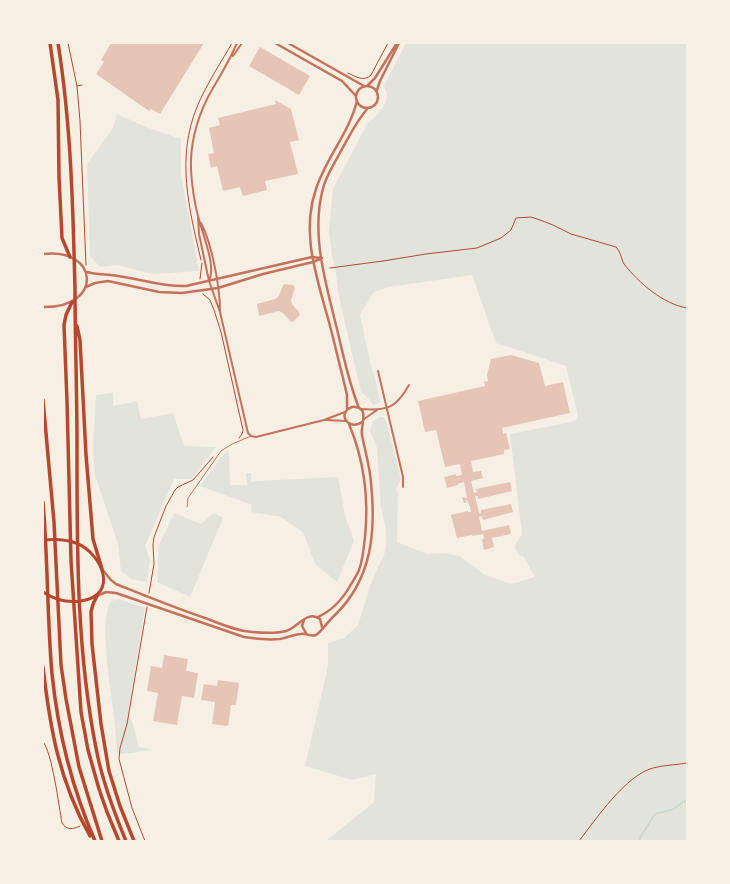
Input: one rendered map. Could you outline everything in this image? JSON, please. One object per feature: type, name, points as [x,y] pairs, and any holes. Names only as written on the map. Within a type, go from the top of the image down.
[{"type":"highway","points":[[50,43],[58,100],[59,177],[62,238],[70,257]]},
{"type":"highway","points":[[58,43],[66,96],[74,243],[78,553],[80,614],[84,667],[97,753],[109,799],[126,841]]},
{"type":"highway","points":[[72,302],[66,315],[64,325],[70,560],[80,712],[88,750],[99,789],[119,841]]},
{"type":"highway","points":[[75,313],[80,340],[86,455],[93,539],[102,569]]},
{"type":"highway","points":[[43,400],[54,522],[60,652],[66,699],[79,767],[102,841]]},
{"type":"highway","points":[[43,502],[47,554],[50,654],[58,718],[62,741],[76,791],[94,841]]},
{"type":"highway","points":[[97,596],[93,604],[92,620],[96,688],[101,724],[109,771],[120,806],[134,841]]},
{"type":"highway","points":[[43,667],[50,721],[58,756],[76,808],[94,841]]},
{"type":"main road","points":[[43,540],[62,540],[76,543],[86,549],[95,557],[102,569],[104,582],[102,589],[97,596],[89,600],[59,600],[43,592]]},
{"type":"street","points":[[230,60],[237,43]]},
{"type":"street","points":[[220,312],[211,289],[198,234],[198,217],[192,180],[191,157],[193,141],[205,104],[230,60],[242,43]]},
{"type":"street","points":[[275,43],[342,81],[356,96]]},
{"type":"street","points":[[288,43],[364,86]]},
{"type":"street","points":[[102,569],[116,584],[166,604],[247,632],[280,632],[292,629],[310,616],[318,617],[326,614],[337,605],[359,570],[364,554],[367,504],[365,481],[356,439],[348,422],[346,411],[347,395],[313,262],[309,228],[314,195],[322,173],[348,127],[354,113],[358,90],[368,85],[375,78],[398,43]]},
{"type":"street","points":[[377,91],[380,81],[398,43]]},
{"type":"street","points":[[97,596],[106,592],[116,593],[244,637],[270,640],[306,634],[314,636],[320,632],[322,628],[340,610],[358,586],[365,571],[369,556],[373,506],[371,481],[361,432],[364,413],[360,409],[350,378],[335,321],[318,239],[318,218],[325,183],[332,166],[356,124],[368,108],[372,107],[378,102],[379,98],[377,91],[375,88],[368,85]]},
{"type":"street","points":[[357,102],[368,108]]},
{"type":"street","points":[[198,217],[204,235],[212,273],[209,281]]},
{"type":"street","points":[[198,217],[207,235],[217,279],[220,312],[247,431],[251,436],[256,437],[324,420],[352,407],[378,410],[386,408],[396,404],[409,385]]},
{"type":"street","points":[[43,254],[54,254],[70,257],[83,266],[88,273],[86,287],[80,297],[72,302],[58,307],[43,307]]},
{"type":"street","points":[[88,273],[115,276],[166,286],[186,286],[312,257],[322,258]]},
{"type":"street","points":[[86,287],[95,283],[108,281],[159,292],[182,294],[218,288],[263,274],[313,262],[322,258]]},
{"type":"street","points":[[378,371],[404,477],[403,488]]},
{"type":"street","points":[[324,420],[348,422],[352,425],[358,425],[378,410]]},
{"type":"street","points":[[318,617],[321,621],[322,628]]},
{"type":"street","points":[[304,620],[302,626],[306,634]]},
{"type":"lane","points":[[187,507],[188,498],[222,451],[232,444],[251,436]]},
{"type":"path","points":[[68,43],[76,86],[80,120],[86,265]]},
{"type":"path","points":[[201,283],[199,278],[202,263],[185,175],[186,148],[189,131],[200,100],[232,43]]},
{"type":"path","points":[[355,76],[365,79],[371,75],[388,43]]},
{"type":"path","points":[[76,86],[82,85]]},
{"type":"path","points":[[330,268],[477,248],[501,238],[511,230],[516,218],[531,217],[553,225],[571,234],[616,247],[621,254],[624,263],[640,281],[670,304],[687,308]]},
{"type":"path","points":[[202,291],[203,295],[210,300],[214,310],[232,380],[243,430],[240,437],[235,440]]},
{"type":"path","points":[[149,595],[154,564],[154,537],[166,506],[175,490],[193,480],[214,456]]},
{"type":"path","points":[[145,841],[132,808],[119,759],[120,748],[127,724],[147,607]]},
{"type":"path","points":[[43,742],[50,757],[62,823],[68,829],[83,825]]},
{"type":"path","points":[[579,841],[619,791],[639,774],[652,768],[687,763]]},
{"type":"shaded area","points":[[406,43],[687,43],[687,841],[326,841],[374,802],[376,774],[352,780],[305,766],[328,666],[328,643],[344,638],[358,625],[370,586],[386,548],[386,529],[381,508],[377,448],[370,431],[371,425],[380,417],[383,417],[386,420],[401,479],[396,489],[398,494],[397,542],[427,554],[444,553],[460,556],[485,575],[511,584],[535,577],[523,556],[520,556],[514,547],[522,534],[510,434],[571,422],[576,420],[578,415],[566,366],[496,343],[472,275],[389,287],[373,293],[360,315],[380,400],[379,403],[373,405],[371,401],[361,392],[339,297],[332,256],[329,231],[333,189],[367,124],[381,111],[386,102],[387,93],[384,86]]},
{"type":"shaded area","points":[[117,114],[146,127],[181,139],[181,175],[199,271],[153,274],[118,265],[100,267],[90,256],[87,164],[113,128]]},
{"type":"shaded area","points":[[113,393],[113,406],[137,401],[141,419],[173,413],[184,446],[216,447],[192,479],[174,479],[145,546],[150,559],[147,582],[131,579],[121,572],[118,544],[95,475],[93,447],[96,395]]},
{"type":"shaded area","points":[[227,451],[229,453],[230,485],[247,485],[246,473],[251,473],[251,482],[338,477],[345,515],[354,541],[337,582],[315,564],[303,532],[281,517],[251,512],[252,505],[200,486]]},
{"type":"shaded area","points":[[174,513],[201,524],[214,513],[223,518],[190,597],[157,582],[159,545]]},
{"type":"shaded area","points":[[119,599],[145,608],[128,712],[139,747],[153,750],[123,754],[117,753],[106,653],[106,622],[108,610],[111,601]]},
{"type":"building","points":[[111,43],[204,43],[160,114],[151,109],[149,111],[96,74],[104,62],[101,60]]},
{"type":"building","points":[[260,47],[310,76],[299,95],[249,66]]},
{"type":"building","points":[[275,100],[291,109],[299,140],[290,142],[298,174],[265,181],[267,190],[243,196],[240,187],[223,191],[217,166],[211,168],[208,154],[214,153],[209,128],[220,125],[218,118],[276,104]]},
{"type":"building","points":[[284,284],[293,285],[295,288],[291,300],[292,304],[300,315],[291,322],[283,313],[279,311],[259,316],[257,304],[275,299],[279,296]]},
{"type":"building","points":[[511,355],[539,363],[545,386],[563,382],[570,413],[502,428],[503,434],[506,433],[510,449],[504,450],[504,454],[471,461],[473,472],[481,471],[483,478],[471,481],[474,493],[477,492],[476,489],[510,482],[512,491],[478,499],[478,496],[475,496],[479,513],[481,513],[481,510],[511,504],[513,512],[483,520],[482,516],[479,517],[482,531],[509,525],[511,534],[492,538],[494,547],[484,550],[482,539],[484,539],[483,534],[457,538],[451,515],[468,511],[471,512],[469,504],[466,500],[466,503],[464,503],[462,497],[467,498],[464,482],[447,488],[444,477],[456,474],[456,476],[462,475],[460,464],[445,467],[436,430],[425,432],[418,401],[485,386],[484,382],[488,381],[487,375],[491,359]]},
{"type":"building","points":[[164,655],[188,659],[186,671],[198,673],[194,698],[182,696],[177,725],[153,721],[158,693],[147,691],[151,666],[162,668]]},
{"type":"building","points":[[218,680],[239,683],[236,705],[231,705],[228,726],[212,724],[215,702],[201,700],[204,684],[217,686]]},
{"type":"waterway","points":[[640,841],[640,838],[655,814],[674,809],[684,801],[687,802]]}]
